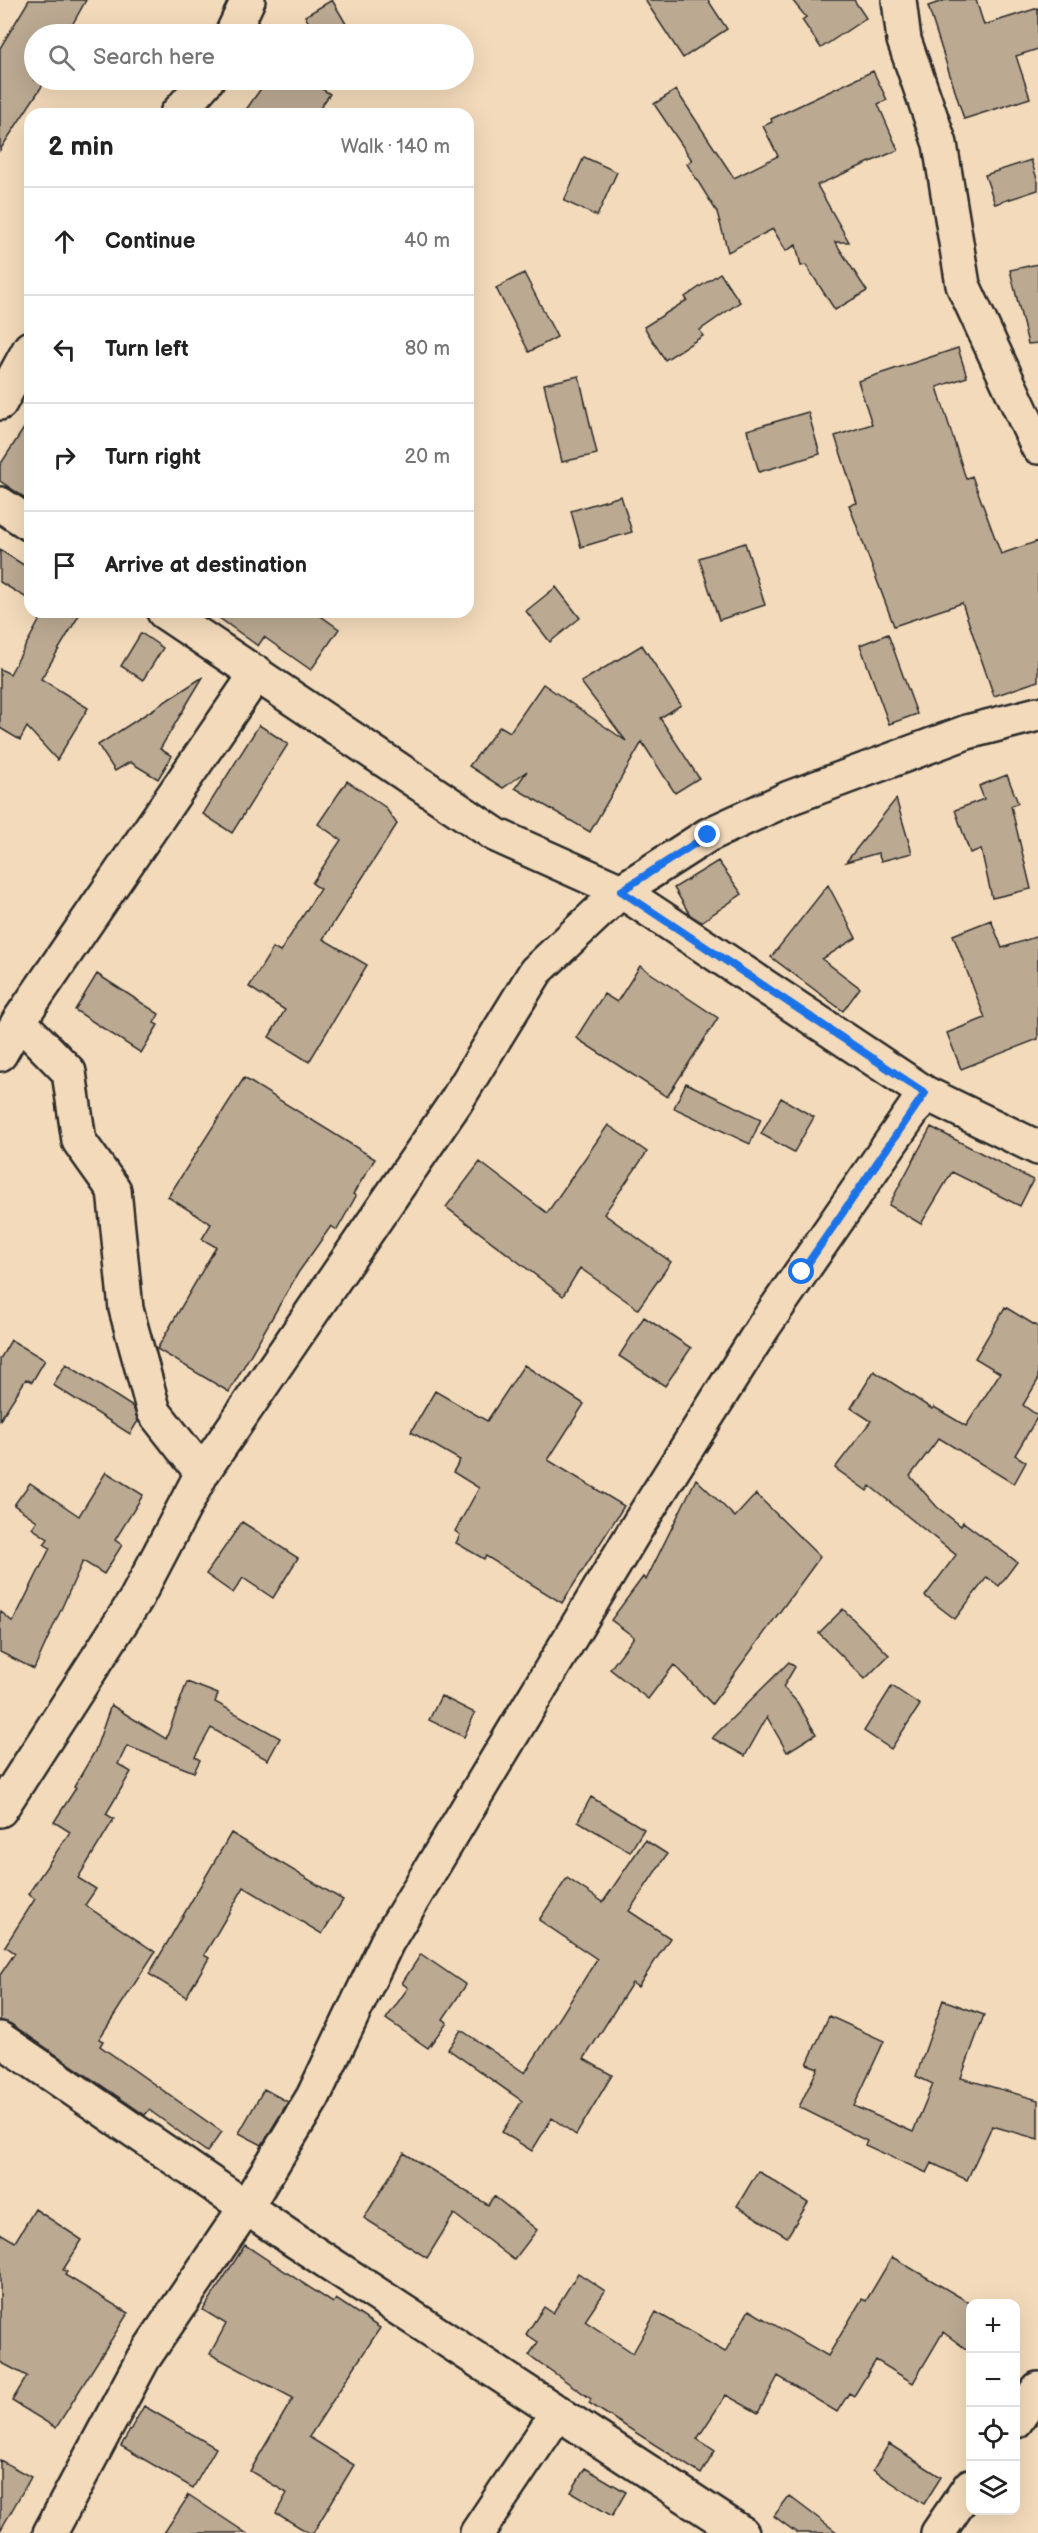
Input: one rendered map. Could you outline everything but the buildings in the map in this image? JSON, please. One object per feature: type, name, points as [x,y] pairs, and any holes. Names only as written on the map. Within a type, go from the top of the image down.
[{"type":"street","points":[[237,24],[248,0]]},
{"type":"street","points":[[899,0],[904,40],[940,144],[963,285],[1038,447]]},
{"type":"street","points":[[182,108],[198,90]]},
{"type":"street","points":[[0,403],[24,359]]},
{"type":"street","points":[[0,504],[24,520]]},
{"type":"street","points":[[173,618],[496,835],[621,891],[925,1093],[1038,1148]]},
{"type":"street","points":[[0,1054],[19,1021],[257,673]]},
{"type":"street","points":[[0,1810],[136,1599],[202,1473],[455,1103],[536,971],[621,891],[708,835],[789,798],[967,732],[1038,714]]},
{"type":"street","points":[[19,1021],[69,1072],[79,1141],[114,1190],[126,1309],[154,1412],[202,1473]]},
{"type":"street","points":[[50,2533],[143,2359],[246,2207],[314,2097],[387,1942],[640,1522],[764,1326],[925,1093]]},
{"type":"street","points":[[0,2039],[246,2207],[742,2533]]},
{"type":"street","points":[[1020,2415],[1038,2389]]},
{"type":"street","points":[[477,2533],[558,2412]]},
{"type":"street","points":[[938,2533],[966,2492]]},
{"type":"route","points":[[708,835],[621,891],[925,1093],[802,1272]]}]
